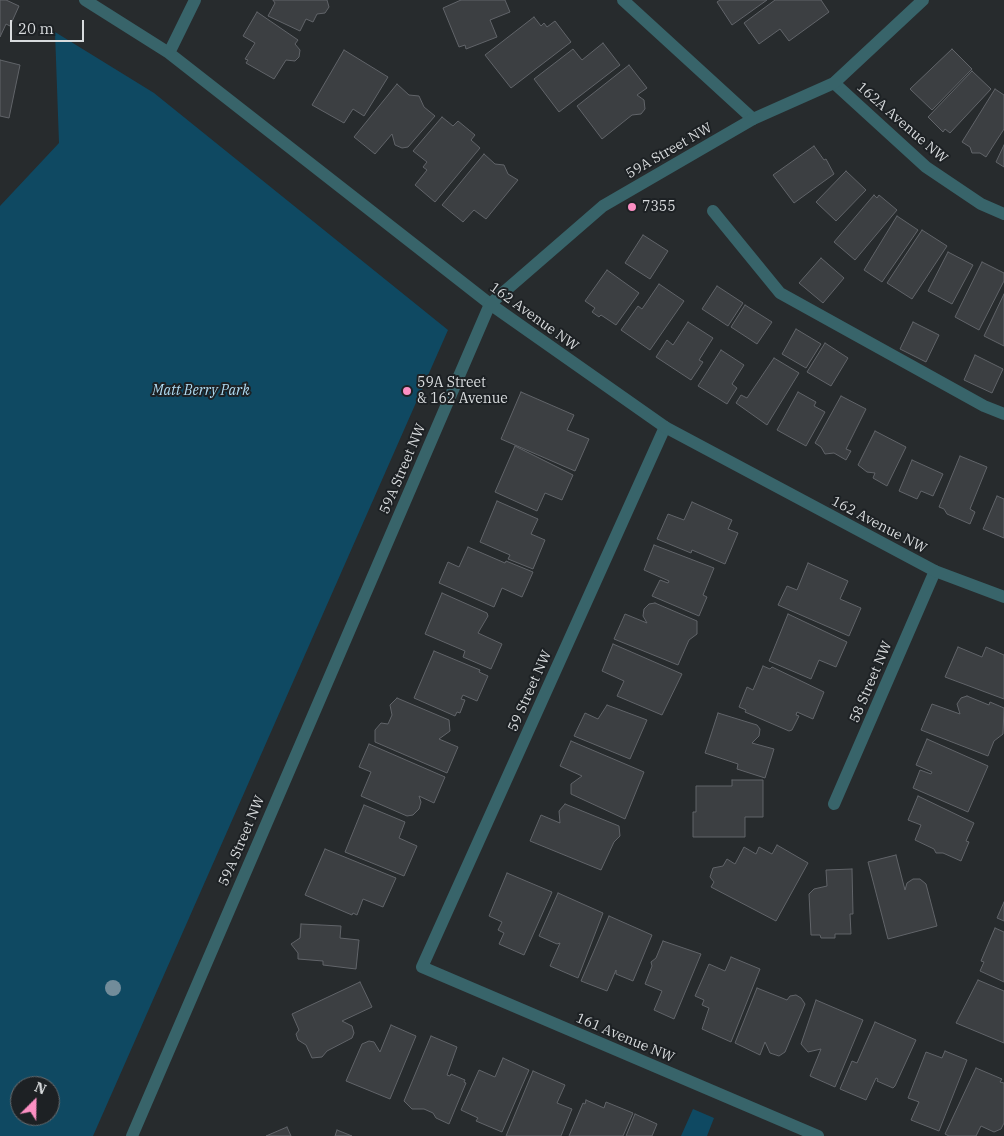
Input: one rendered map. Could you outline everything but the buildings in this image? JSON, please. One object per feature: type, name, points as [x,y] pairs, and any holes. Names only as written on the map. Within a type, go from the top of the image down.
[{"type":"street","name":"162 Avenue NW","points":[[85,0],[169,53],[490,304],[665,428],[934,572],[1004,597]]},
{"type":"street","points":[[169,53],[195,0]]},
{"type":"street","points":[[623,0],[754,119]]},
{"type":"street","name":"59A Street NW","points":[[132,1136],[490,304],[603,206],[754,119],[834,83],[924,0]]},
{"type":"street","name":"162A Avenue NW","points":[[834,83],[926,167],[981,204],[1004,214]]},
{"type":"street","points":[[713,211],[780,293],[984,406],[1004,414]]},
{"type":"street","name":"59 Street NW","points":[[422,967],[665,428]]},
{"type":"street","name":"58 Street NW","points":[[834,804],[934,572]]},
{"type":"street","name":"161 Avenue NW","points":[[422,967],[818,1136]]},
{"type":"green space","name":"Matt Berry Park","points":[[55,32],[154,93],[448,330],[93,1136],[0,1136],[0,206],[59,143]]},
{"type":"green space","points":[[693,1109],[714,1118],[707,1136],[681,1136]]},
{"type":"place","name":"7355","points":[[632,207]]},
{"type":"place","name":"59A Street & 162 Avenue","points":[[407,391]]}]
